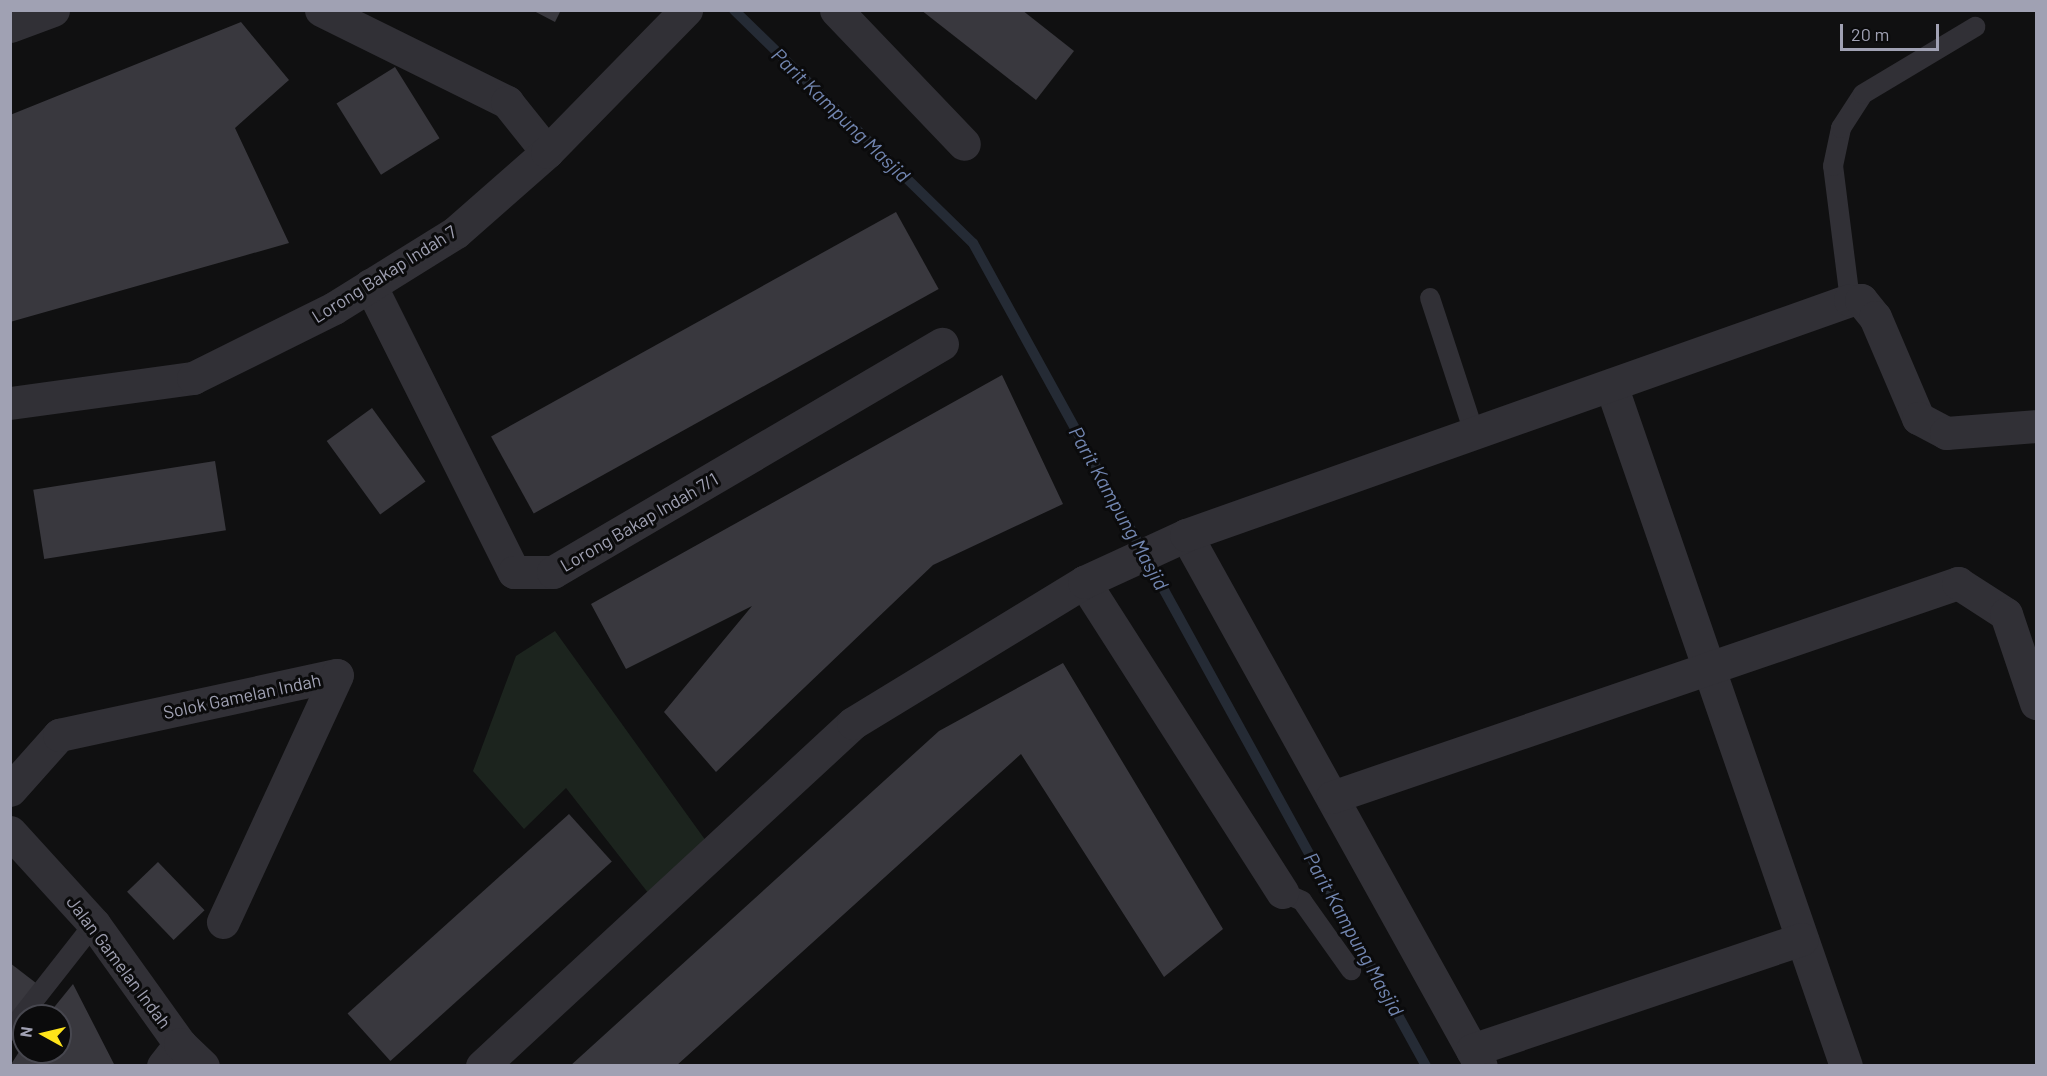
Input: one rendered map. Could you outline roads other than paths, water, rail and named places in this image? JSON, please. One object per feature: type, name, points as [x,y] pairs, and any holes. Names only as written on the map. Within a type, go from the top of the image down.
[{"type":"street","points":[[10,26],[53,10]]},
{"type":"street","points":[[321,10],[507,102],[547,152]]},
{"type":"street","name":"Lorong Bakap Indah 7","points":[[10,403],[193,378],[370,285],[456,232],[547,152],[686,10]]},
{"type":"street","points":[[836,10],[964,144]]},
{"type":"street","name":"Lorong Bakap Indah 7/1","points":[[370,285],[514,572],[553,572],[942,344]]},
{"type":"street","points":[[482,1065],[853,723],[1084,582],[1175,540],[1850,300],[1861,300],[1875,317],[1917,418],[1946,432],[2037,426]]},
{"type":"street","points":[[1611,385],[1846,1065]]},
{"type":"street","points":[[1175,540],[1332,796],[1477,1058],[1802,939]]},
{"type":"street","points":[[1084,582],[1282,892]]},
{"type":"street","points":[[1332,796],[1958,583],[2006,614],[2037,703]]},
{"type":"street","name":"Solok Gamelan Indah","points":[[10,790],[59,735],[337,675],[222,922]]},
{"type":"street","name":"Jalan Gamelan Indah","points":[[12,838],[94,924],[182,1058]]},
{"type":"lane","points":[[1850,300],[1833,166],[1841,128],[1863,94],[1975,27]]},
{"type":"lane","points":[[1430,298],[1474,433]]},
{"type":"lane","points":[[1282,892],[1302,901],[1351,970]]},
{"type":"lane","points":[[10,1031],[94,924]]},
{"type":"waterway","name":"Parit Kampung Masjid","points":[[734,10],[973,243],[1426,1066]]}]
